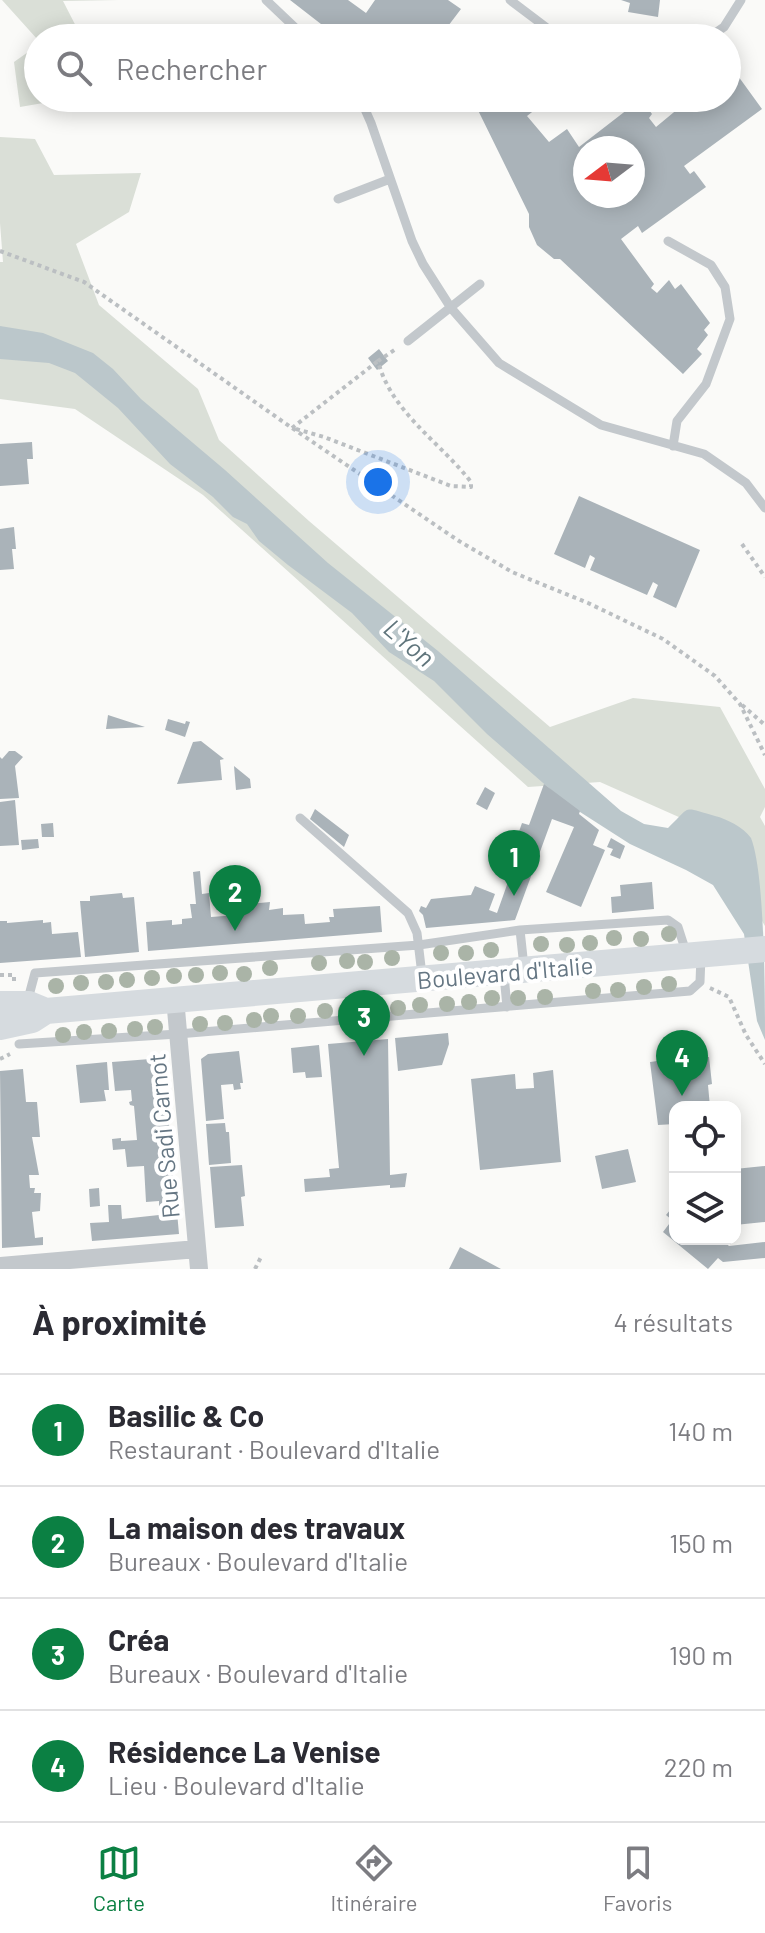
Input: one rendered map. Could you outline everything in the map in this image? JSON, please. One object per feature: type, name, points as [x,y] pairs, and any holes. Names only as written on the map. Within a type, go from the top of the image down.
[{"type":"main road","name":"Boulevard d'Italie","points":[[0,1004],[36,1008],[765,949]]},
{"type":"main road","name":"Boulevard d'Italie","points":[[9,1036],[32,1020],[36,1008]]},
{"type":"street","name":"Rue Sadi Carnot","points":[[175,998],[199,1269]]},
{"type":"street","points":[[0,1266],[197,1249]]},
{"type":"lane","points":[[266,0],[291,24]]},
{"type":"lane","points":[[510,0],[542,24]]},
{"type":"lane","points":[[726,24],[741,0]]},
{"type":"lane","points":[[365,112],[412,241],[451,308],[499,363],[601,425],[704,454],[746,483],[765,508]]},
{"type":"lane","points":[[338,199],[390,179]]},
{"type":"lane","points":[[668,241],[711,265],[725,287],[730,319],[706,384],[677,421],[673,446]]},
{"type":"lane","points":[[408,341],[480,284]]},
{"type":"lane","points":[[300,818],[408,913],[417,933],[422,979]]},
{"type":"lane","points":[[9,1036],[178,1034],[690,991],[700,982],[704,954],[668,920],[520,930],[419,945],[35,973],[36,1008]]},
{"type":"lane","points":[[507,1007],[520,930]]},
{"type":"lane","points":[[356,984],[358,1019]]},
{"type":"path","points":[[0,251],[84,282],[459,541],[512,572],[588,603],[663,639],[715,676],[740,704],[765,725]]},
{"type":"path","points":[[292,428],[408,341]]},
{"type":"path","points":[[292,428],[324,437],[451,486],[471,487],[465,473],[418,427],[382,375],[378,361]]},
{"type":"path","points":[[742,544],[765,577]]},
{"type":"path","points":[[740,704],[765,755]]},
{"type":"path","points":[[700,982],[729,997],[746,1035],[765,1064]]},
{"type":"path","points":[[255,1269],[261,1257]]},
{"type":"shaded area","points":[[2,0],[119,0],[63,1],[75,24],[24,24]]},
{"type":"shaded area","points":[[24,55],[24,106],[20,107],[14,62]]},
{"type":"shaded area","points":[[0,137],[35,139],[54,175],[141,173],[129,212],[76,244],[99,305],[198,389],[219,440],[550,727],[633,698],[720,707],[765,789],[765,807],[760,817],[765,826],[765,926],[708,830],[600,782],[528,787],[203,495],[75,409],[0,399],[0,262],[3,262]]},
{"type":"water","name":"L'Yon","points":[[0,326],[43,333],[93,353],[328,563],[438,651],[621,811],[644,824],[668,828],[684,812],[691,810],[725,819],[748,834],[756,855],[762,905],[765,1040],[757,1021],[744,934],[713,885],[630,844],[566,803],[487,734],[434,681],[389,652],[352,613],[288,565],[259,541],[247,524],[233,517],[213,497],[170,464],[118,408],[75,373],[49,363],[0,359]]},
{"type":"building","points":[[290,0],[348,0],[366,13],[375,0],[448,0],[461,9],[450,24],[321,24]]},
{"type":"building","points":[[621,0],[660,0],[658,17],[628,12],[630,3]]},
{"type":"building","points":[[741,80],[762,109],[684,166],[690,174],[694,171],[706,187],[642,233],[638,226],[621,239],[654,284],[651,288],[657,293],[669,280],[675,289],[681,284],[710,323],[704,330],[708,335],[697,349],[702,354],[683,374],[560,259],[554,259],[537,245],[529,227],[529,214],[479,112],[532,112],[527,116],[549,142],[567,129],[573,138],[573,208],[645,208],[645,136],[593,136],[624,112],[651,112],[649,118],[656,127],[674,112],[741,112]]},
{"type":"building","points":[[379,349],[388,361],[377,370],[368,358]]},
{"type":"building","points":[[32,442],[33,459],[27,459],[29,484],[0,486],[0,444]]},
{"type":"building","points":[[579,496],[700,550],[676,608],[653,597],[658,585],[653,582],[647,595],[590,570],[595,558],[590,555],[585,568],[554,554]]},
{"type":"building","points":[[14,527],[14,569],[0,570],[0,529]]},
{"type":"building","points":[[108,715],[145,727],[106,729]]},
{"type":"building","points":[[168,719],[185,724],[186,721],[190,722],[185,737],[165,730]]},
{"type":"building","points":[[201,741],[224,759],[220,760],[222,780],[177,784],[193,742]]},
{"type":"building","points":[[9,751],[23,757],[15,766],[19,798],[0,799],[0,757],[2,759]]},
{"type":"building","points":[[234,766],[250,779],[251,788],[236,790]]},
{"type":"building","points":[[544,784],[599,830],[593,845],[605,850],[581,907],[546,892],[574,827],[552,819],[515,920],[426,928],[419,911],[421,906],[426,908],[431,899],[471,895],[475,886],[495,894],[489,910],[497,913],[521,845],[515,843],[522,823],[529,825]]},
{"type":"building","points":[[485,787],[495,793],[487,810],[476,804]]},
{"type":"building","points":[[15,800],[19,845],[0,846],[0,802]]},
{"type":"building","points":[[315,809],[349,835],[344,847],[310,819]]},
{"type":"building","points":[[53,823],[54,837],[42,837],[41,824]]},
{"type":"building","points":[[611,838],[625,846],[620,859],[610,855],[613,849],[607,847]]},
{"type":"building","points":[[38,839],[39,848],[22,850],[21,840]]},
{"type":"building","points":[[200,871],[202,894],[209,893],[211,917],[237,915],[236,905],[270,902],[269,910],[283,908],[283,915],[304,914],[305,924],[330,922],[329,917],[334,917],[333,909],[380,906],[382,932],[148,951],[146,922],[172,920],[172,925],[192,918],[190,904],[196,904],[193,872]]},
{"type":"building","points":[[652,882],[654,909],[612,913],[611,897],[621,896],[620,885]]},
{"type":"building","points":[[122,893],[123,898],[134,897],[139,952],[85,957],[80,901],[90,901],[90,896]]},
{"type":"building","points":[[43,920],[43,923],[51,922],[52,934],[78,932],[81,957],[0,963],[0,921]]},
{"type":"building","points":[[448,1033],[449,1044],[442,1065],[398,1071],[395,1038]]},
{"type":"building","points":[[388,1039],[390,1175],[407,1173],[405,1187],[390,1188],[390,1185],[305,1192],[304,1179],[330,1177],[329,1169],[339,1168],[328,1044]]},
{"type":"building","points":[[319,1045],[322,1077],[306,1078],[305,1072],[293,1073],[291,1048]]},
{"type":"building","points":[[239,1051],[241,1089],[234,1090],[233,1084],[221,1085],[224,1119],[206,1121],[201,1059],[208,1054]]},
{"type":"building","points":[[709,1057],[712,1084],[708,1085],[709,1101],[669,1101],[669,1124],[658,1125],[650,1062]]},
{"type":"building","points":[[163,1058],[179,1234],[92,1241],[90,1223],[109,1222],[108,1205],[121,1205],[122,1219],[159,1215],[159,1201],[146,1202],[144,1166],[127,1167],[125,1149],[113,1150],[112,1139],[137,1140],[134,1106],[129,1102],[132,1101],[131,1090],[115,1091],[112,1062]]},
{"type":"building","points":[[107,1062],[109,1090],[104,1090],[106,1101],[80,1103],[76,1065]]},
{"type":"building","points":[[23,1069],[26,1102],[37,1102],[40,1137],[32,1137],[39,1175],[29,1175],[30,1188],[35,1188],[34,1193],[41,1193],[40,1211],[32,1212],[35,1238],[43,1237],[43,1245],[2,1248],[0,1071]]},
{"type":"building","points":[[553,1070],[561,1162],[480,1170],[471,1079],[515,1074],[516,1089],[534,1088],[533,1073]]},
{"type":"building","points":[[225,1123],[226,1132],[229,1132],[231,1163],[209,1165],[206,1124]]},
{"type":"building","points":[[628,1149],[636,1182],[602,1189],[595,1156]]},
{"type":"building","points":[[242,1165],[244,1226],[215,1228],[210,1167]]},
{"type":"building","points":[[765,1166],[765,1222],[741,1224],[741,1168]]},
{"type":"building","points":[[99,1188],[100,1206],[90,1207],[89,1189]]},
{"type":"building","points":[[765,1242],[765,1258],[723,1262],[718,1258],[708,1269],[679,1245],[729,1246]]},
{"type":"building","points":[[460,1247],[501,1269],[449,1269]]},
{"type":"place","name":"Basilic & Co","points":[[514,896]]},
{"type":"place","name":"La maison des travaux","points":[[235,931]]},
{"type":"place","name":"Créa","points":[[364,1056]]},
{"type":"place","name":"Résidence La Venise","points":[[682,1096]]}]
